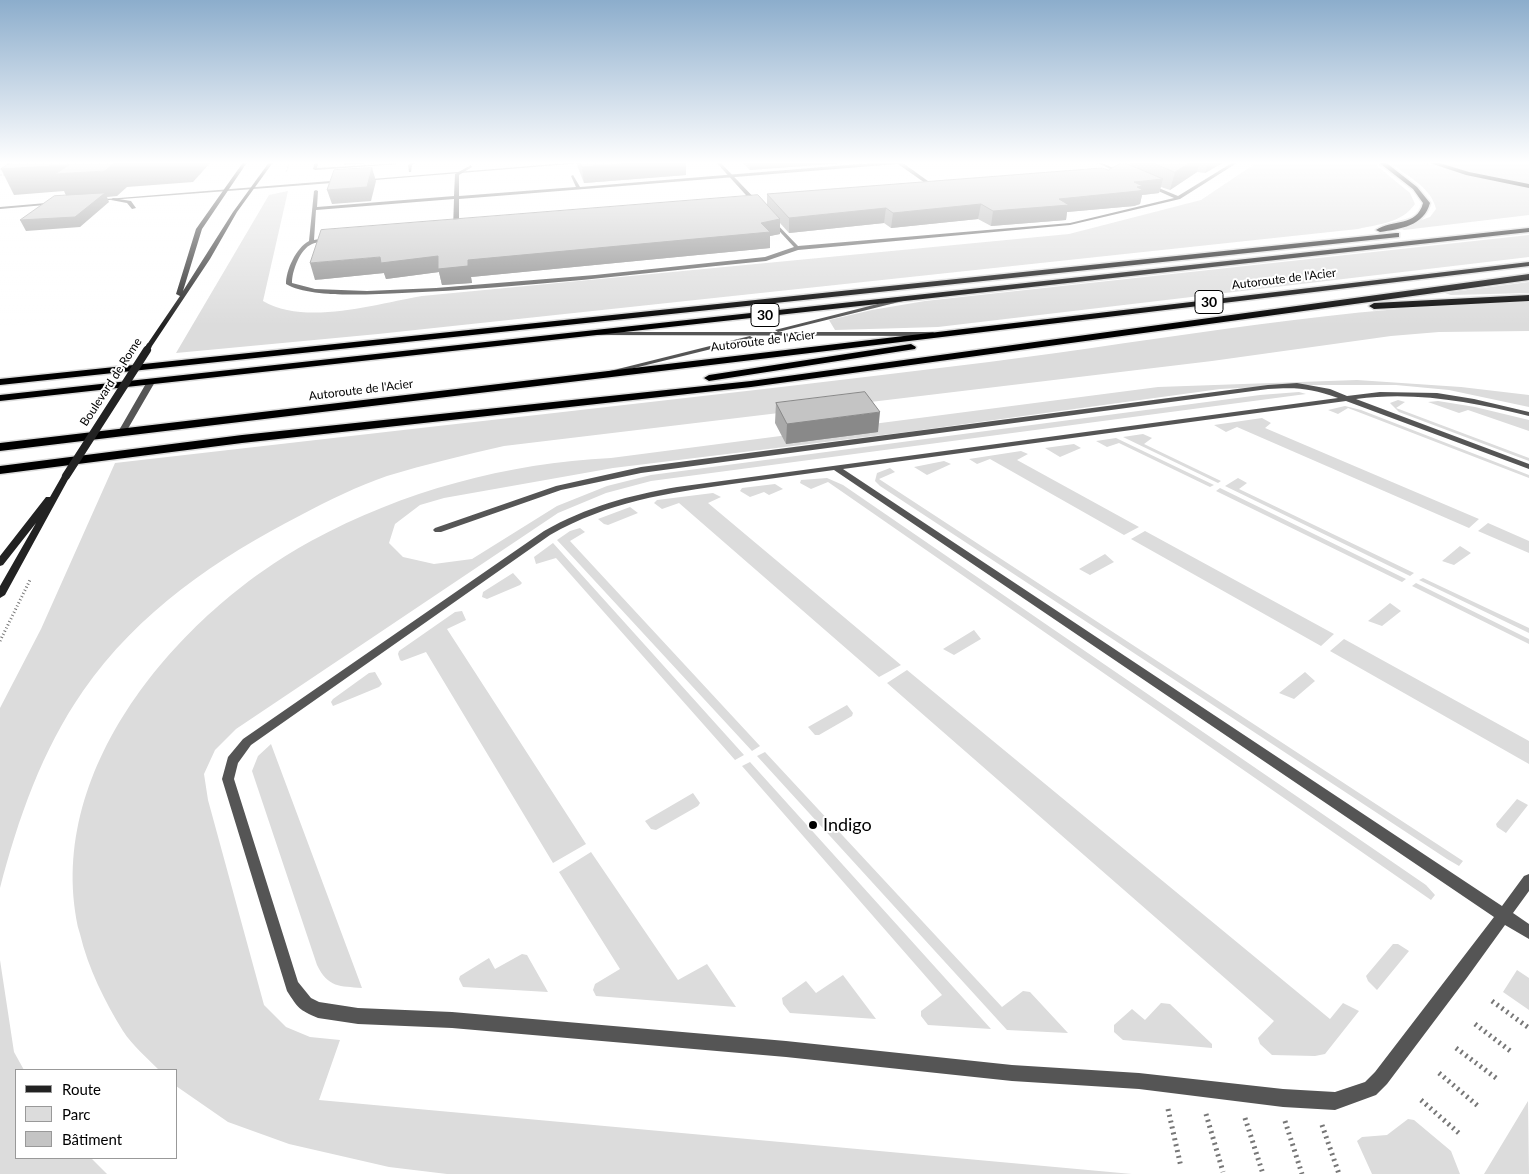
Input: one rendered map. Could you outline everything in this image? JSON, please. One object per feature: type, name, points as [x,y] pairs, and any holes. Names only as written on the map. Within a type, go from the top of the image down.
[{"type":"highway","points":[[1304,243],[1395,227],[1411,222],[1419,216]]},
{"type":"highway","name":"Autoroute de l'Acier","points":[[0,398],[1529,230]]},
{"type":"highway","points":[[0,380],[1403,234]]},
{"type":"highway","name":"Autoroute de l'Acier","points":[[0,447],[1529,264]]},
{"type":"highway","points":[[0,470],[242,439],[751,384],[1263,315],[1414,291],[1529,277]]},
{"type":"highway","points":[[1263,315],[1448,301],[1529,298]]},
{"type":"highway","points":[[497,410],[840,360],[1075,318]]},
{"type":"main road","name":"Boulevard de Rome","points":[[178,300],[197,234],[209,216]]},
{"type":"main road","name":"Boulevard de Rome","points":[[0,595],[66,476],[178,300],[234,216]]},
{"type":"main road","name":"Boulevard de Rome","points":[[0,563],[66,476]]},
{"type":"street","points":[[311,241],[313,216]]},
{"type":"street","points":[[456,216],[456,229]]},
{"type":"street","points":[[769,216],[797,248]]},
{"type":"street","points":[[335,239],[311,241],[300,249],[289,278],[289,284],[301,290],[322,292],[440,290],[766,259],[797,248],[1070,224],[1104,216]]},
{"type":"street","points":[[449,229],[466,228]]},
{"type":"street","points":[[594,376],[906,299]]},
{"type":"street","points":[[583,334],[941,334]]},
{"type":"street","points":[[122,432],[151,382]]},
{"type":"street","points":[[438,530],[559,488],[641,470],[1268,387],[1314,387],[1529,467]]},
{"type":"street","points":[[1529,414],[1474,401],[1427,394],[1380,394],[635,496],[602,506],[568,520],[374,652],[247,742],[237,752],[229,769],[228,779],[292,986],[305,1004],[318,1010],[358,1016],[452,1020],[786,1049],[1012,1073],[1139,1081],[1283,1098],[1335,1101],[1370,1089],[1381,1078],[1529,880]]},
{"type":"street","points":[[836,468],[1529,932]]},
{"type":"path","points":[[1492,1000],[1529,1028]]},
{"type":"path","points":[[1474,1024],[1513,1053]]},
{"type":"path","points":[[1456,1048],[1496,1078]]},
{"type":"path","points":[[1439,1073],[1478,1106]]},
{"type":"path","points":[[1421,1100],[1461,1135]]},
{"type":"path","points":[[1168,1109],[1181,1167]]},
{"type":"path","points":[[1206,1114],[1223,1172]]},
{"type":"path","points":[[1245,1118],[1264,1174]]},
{"type":"path","points":[[1285,1120],[1302,1174]]},
{"type":"path","points":[[1322,1125],[1339,1174]]},
{"type":"green space","points":[[257,216],[282,216],[263,301],[280,308],[299,312],[320,313],[362,308],[422,296],[1069,234],[1140,216],[1403,216],[1382,224],[1358,229],[378,334],[176,353]]},
{"type":"green space","points":[[1522,216],[1404,230],[1399,228],[1430,217]]},
{"type":"green space","points":[[1529,235],[1529,257],[938,327],[835,330],[829,320],[925,301]]},
{"type":"green space","points":[[1529,282],[1529,293],[1451,295],[1445,293]]},
{"type":"green space","points":[[1529,302],[1529,331],[1439,332],[1391,336],[1212,361],[504,446],[376,480],[322,504],[239,550],[181,590],[128,636],[83,691],[55,737],[23,811],[0,888],[0,708],[41,629],[115,463],[989,362],[1326,316],[1461,304]]},
{"type":"green space","points":[[1357,380],[1461,387],[1529,395],[1529,407],[1449,390],[1396,385],[1306,385],[1220,389],[907,432],[613,468],[444,498],[420,505],[395,524],[389,543],[403,557],[434,564],[472,559],[557,506],[607,486],[651,475],[1260,395],[1299,392],[1306,394],[651,481],[606,493],[558,513],[236,729],[215,750],[204,774],[208,800],[264,1005],[286,1027],[310,1037],[340,1040],[319,1100],[1132,1174],[447,1174],[389,1167],[289,1144],[228,1122],[178,1087],[178,1069],[158,1069],[123,1031],[92,972],[80,934],[73,874],[81,815],[101,758],[131,704],[169,655],[214,610],[262,572],[311,541],[346,523],[419,494],[495,473],[533,466],[611,458],[1158,387]]},
{"type":"green space","points":[[1398,400],[1405,402],[1396,408],[1529,458],[1529,461],[1399,412],[1390,403]]},
{"type":"green space","points":[[1438,401],[1475,407],[1529,420],[1529,431],[1468,410],[1459,413],[1428,402]]},
{"type":"green space","points":[[1345,406],[1361,410],[1529,475],[1529,478],[1348,408],[1338,414],[1328,410]]},
{"type":"green space","points":[[1262,418],[1271,423],[1265,428],[1479,519],[1469,528],[1237,427],[1226,432],[1214,425]]},
{"type":"green space","points":[[1143,434],[1152,438],[1144,444],[1221,481],[1218,483],[1123,437]]},
{"type":"green space","points":[[1116,438],[1214,485],[1210,487],[1119,443],[1107,447],[1096,441]]},
{"type":"green space","points":[[1074,444],[1081,448],[1060,457],[1045,448]]},
{"type":"green space","points":[[1021,451],[1028,454],[1017,460],[1139,527],[1124,535],[990,459],[977,464],[969,459]]},
{"type":"green space","points":[[944,461],[951,464],[927,475],[914,467]]},
{"type":"green space","points":[[890,468],[895,472],[879,479],[1463,861],[1459,866],[1447,859],[880,486],[875,481],[877,473]]},
{"type":"green space","points":[[827,478],[843,485],[1426,885],[1435,895],[1431,900],[828,482],[811,489],[800,483],[801,480]]},
{"type":"green space","points":[[1238,478],[1247,483],[1239,489],[1414,573],[1410,576],[1225,486]]},
{"type":"green space","points":[[775,484],[783,489],[769,495],[764,492],[750,497],[740,491],[742,488]]},
{"type":"green space","points":[[1220,488],[1406,579],[1402,582],[1216,491]]},
{"type":"green space","points":[[713,493],[721,497],[708,503],[901,665],[879,677],[679,503],[662,509],[654,503],[657,500]]},
{"type":"green space","points":[[630,507],[638,513],[608,525],[598,519]]},
{"type":"green space","points":[[1488,523],[1529,541],[1529,553],[1478,531]]},
{"type":"green space","points":[[580,528],[585,532],[570,541],[760,746],[752,751],[557,540],[570,531]]},
{"type":"green space","points":[[1145,531],[1334,634],[1321,646],[1131,539]]},
{"type":"green space","points":[[553,543],[744,755],[735,760],[556,558],[536,564],[534,557]]},
{"type":"green space","points":[[1460,546],[1471,553],[1454,565],[1442,561]]},
{"type":"green space","points":[[1105,554],[1114,562],[1090,575],[1079,569]]},
{"type":"green space","points":[[513,573],[522,583],[520,585],[487,599],[482,597],[483,592]]},
{"type":"green space","points":[[1423,578],[1529,628],[1529,633],[1419,580]]},
{"type":"green space","points":[[1416,583],[1529,639],[1529,644],[1412,586]]},
{"type":"green space","points":[[1390,603],[1401,611],[1382,626],[1368,621]]},
{"type":"green space","points":[[462,611],[466,620],[447,629],[586,844],[553,863],[426,652],[402,661],[400,660],[399,651],[455,612]]},
{"type":"green space","points":[[974,630],[981,639],[954,655],[943,649]]},
{"type":"green space","points":[[1344,639],[1529,741],[1529,764],[1330,651]]},
{"type":"green space","points":[[907,670],[1330,1019],[1343,1003],[1359,1011],[1325,1054],[1315,1056],[1272,1055],[1260,1044],[1258,1038],[1274,1021],[887,683]]},
{"type":"green space","points":[[375,672],[382,684],[379,687],[333,706],[331,702],[333,699],[369,673]]},
{"type":"green space","points":[[1305,672],[1315,681],[1294,699],[1279,693]]},
{"type":"green space","points":[[847,705],[853,713],[852,716],[819,735],[815,735],[808,727]]},
{"type":"green space","points":[[271,744],[362,988],[341,986],[330,982],[321,973],[317,965],[252,771],[258,756]]},
{"type":"green space","points":[[765,752],[1002,1007],[1023,991],[1030,992],[1068,1033],[1007,1030],[757,756]]},
{"type":"green space","points":[[750,762],[991,1029],[928,1025],[921,1016],[921,1011],[942,995],[742,766]]},
{"type":"green space","points":[[693,793],[700,803],[698,806],[656,830],[651,829],[645,821]]},
{"type":"green space","points":[[1517,799],[1528,805],[1506,833],[1497,827],[1496,824]]},
{"type":"green space","points":[[591,852],[678,980],[707,964],[736,1007],[596,996],[593,990],[595,984],[620,969],[559,872]]},
{"type":"green space","points":[[1393,944],[1398,944],[1409,951],[1377,990],[1368,981],[1366,976]]},
{"type":"green space","points":[[522,954],[527,955],[548,992],[463,987],[459,979],[460,976],[489,958],[495,969]]},
{"type":"green space","points":[[0,960],[14,1052],[23,1069],[15,1069],[15,1159],[92,1159],[107,1174],[0,1174]]},
{"type":"green space","points":[[1517,970],[1529,978],[1529,1010],[1503,992]]},
{"type":"green space","points":[[843,975],[876,1019],[790,1013],[783,1004],[782,998],[806,981],[816,993]]},
{"type":"green space","points":[[1161,1003],[1170,1004],[1212,1044],[1212,1048],[1123,1040],[1114,1032],[1114,1025],[1132,1009],[1145,1020]]},
{"type":"green space","points":[[1528,1101],[1529,1174],[1484,1174]]},
{"type":"green space","points":[[1408,1119],[1414,1120],[1451,1151],[1460,1174],[1372,1174],[1357,1141],[1362,1137],[1387,1135]]},
{"type":"building","points":[[26,216],[77,216],[75,217],[20,220]]},
{"type":"building","points":[[498,216],[777,216],[780,219],[761,223],[770,232],[468,260],[468,266],[438,269],[438,256],[381,263],[380,257],[310,263],[321,230]]},
{"type":"building","points":[[787,216],[810,216],[789,218]]},
{"type":"building","points":[[865,392],[880,412],[787,424],[776,403]]},
{"type":"place","name":"Indigo","points":[[813,825]]}]
